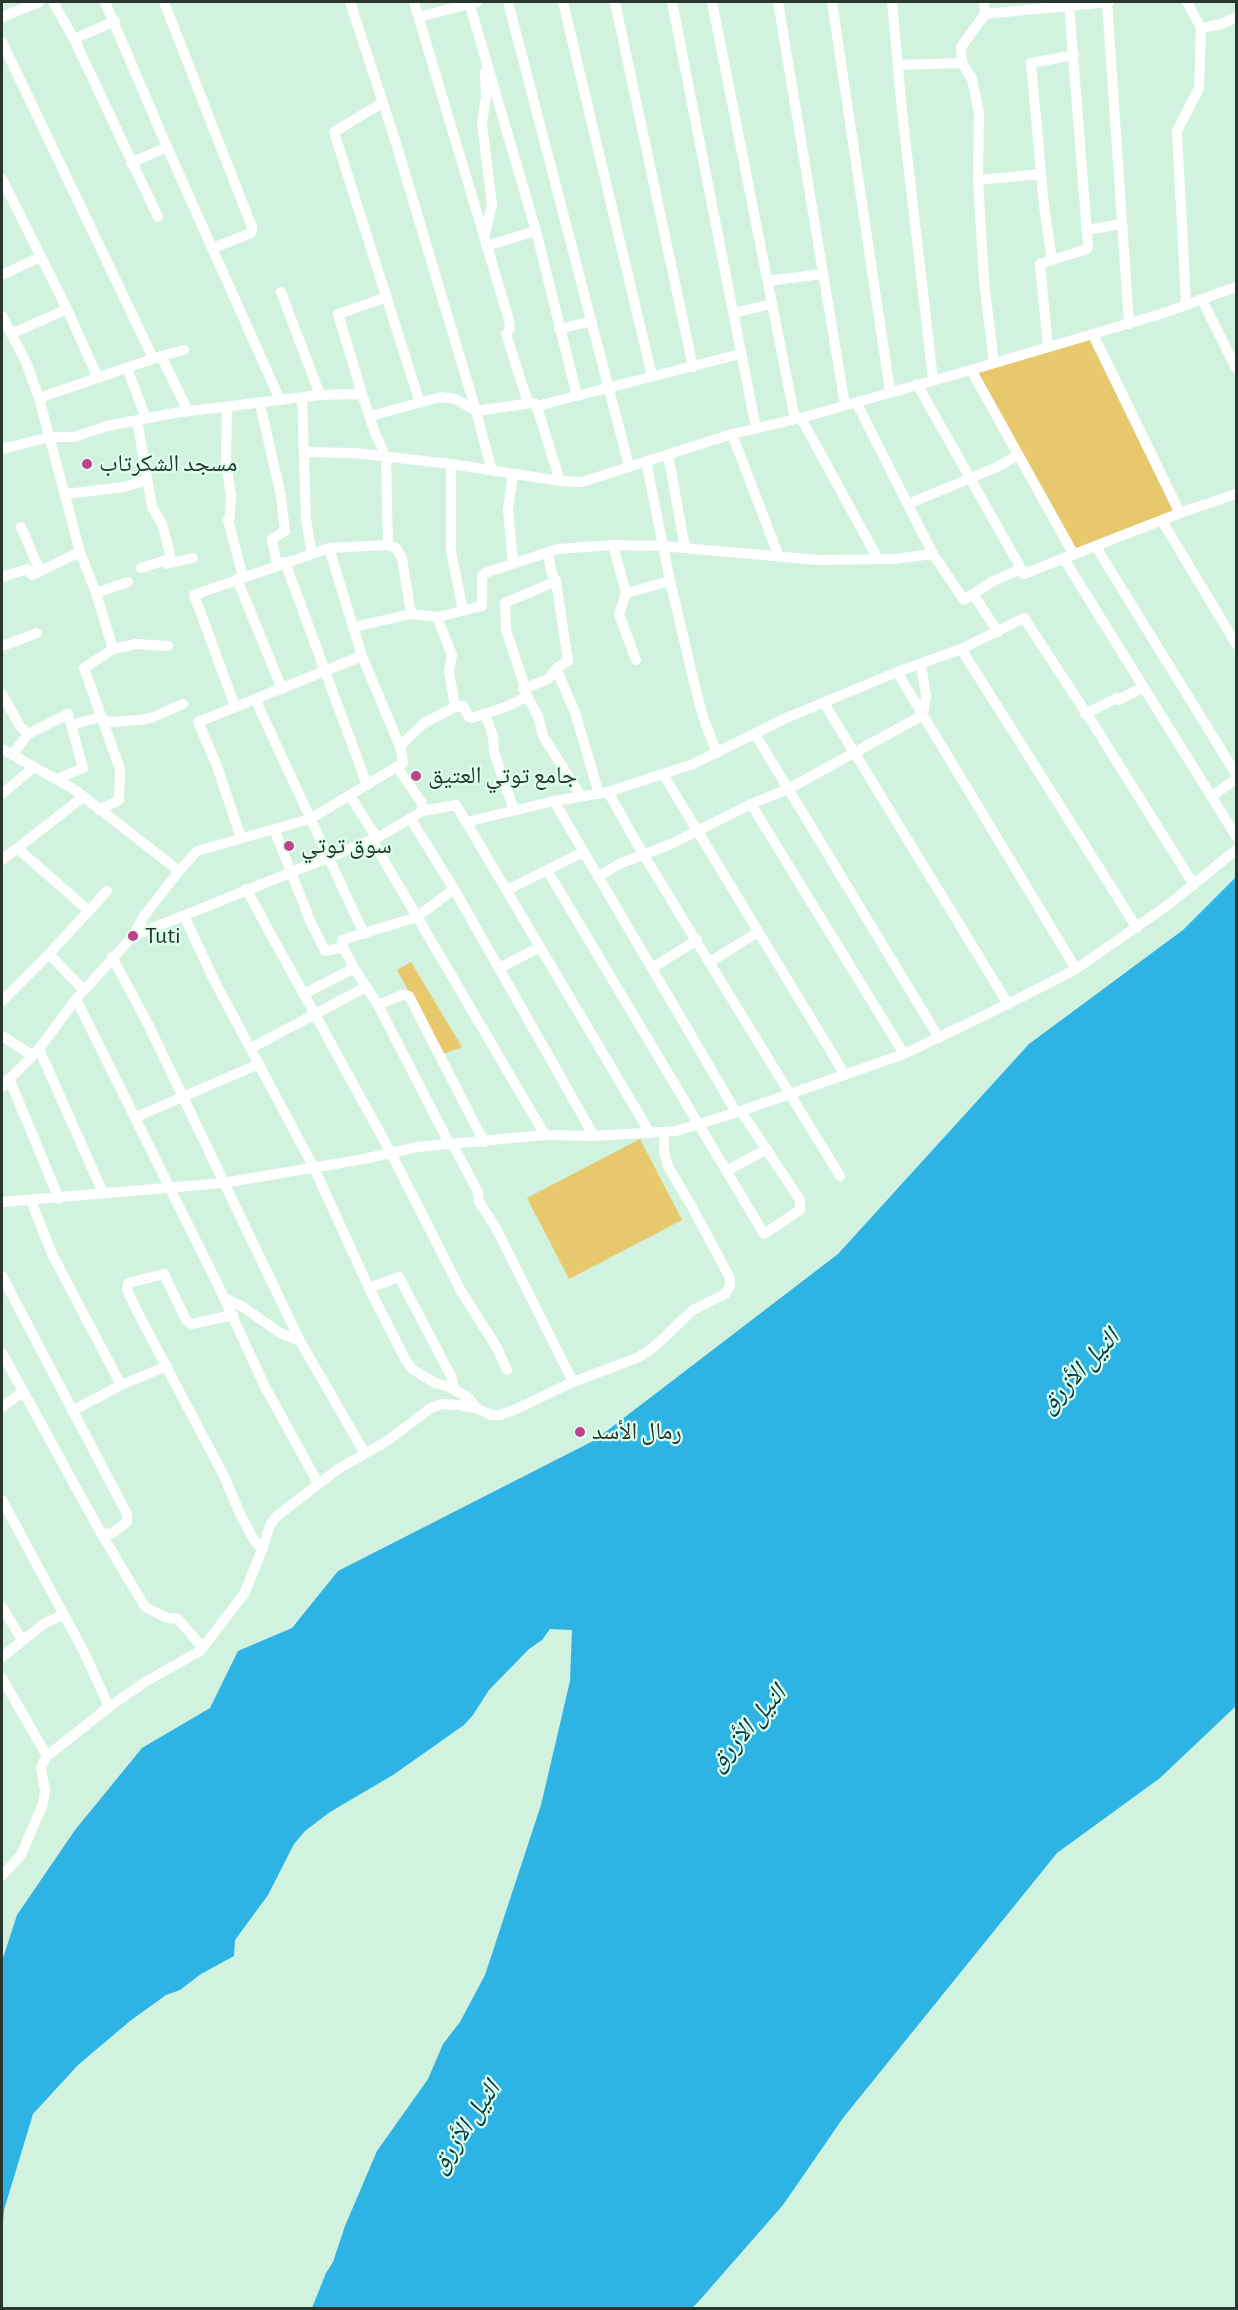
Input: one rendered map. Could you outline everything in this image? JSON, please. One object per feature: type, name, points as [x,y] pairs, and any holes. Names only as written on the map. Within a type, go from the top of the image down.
[{"type":"street","points":[[2,17],[39,2]]},
{"type":"street","points":[[53,2],[74,39],[158,218]]},
{"type":"street","points":[[105,2],[280,400]]},
{"type":"street","points":[[164,2],[252,227],[251,233],[213,248]]},
{"type":"street","points":[[350,2],[396,143],[492,471]]},
{"type":"street","points":[[414,2],[510,325],[506,334],[560,481]]},
{"type":"street","points":[[419,17],[472,2],[485,56],[536,231],[577,396]]},
{"type":"street","points":[[507,2],[629,466]]},
{"type":"street","points":[[563,2],[652,376]]},
{"type":"street","points":[[615,2],[693,367]]},
{"type":"street","points":[[672,2],[756,429]]},
{"type":"street","points":[[712,2],[748,190],[798,419],[878,559]]},
{"type":"street","points":[[778,2],[845,405]]},
{"type":"street","points":[[832,2],[890,392]]},
{"type":"street","points":[[892,2],[933,380]]},
{"type":"street","points":[[984,2],[984,14],[961,47],[962,63],[972,79],[979,112],[978,180],[984,281],[994,363]]},
{"type":"street","points":[[984,14],[1029,5],[1108,2],[1129,324]]},
{"type":"street","points":[[1185,304],[1176,139],[1179,125],[1199,88],[1201,28],[1187,2]]},
{"type":"street","points":[[1048,347],[1040,264],[1087,249],[1069,5]]},
{"type":"street","points":[[1201,28],[1222,24],[1236,17]]},
{"type":"street","points":[[74,39],[115,21]]},
{"type":"street","points":[[2,42],[157,357],[188,411]]},
{"type":"street","points":[[1052,261],[1031,63],[1074,55]]},
{"type":"street","points":[[485,56],[486,97],[482,123],[492,205],[485,241]]},
{"type":"street","points":[[898,65],[962,63]]},
{"type":"street","points":[[382,104],[334,132],[420,403]]},
{"type":"street","points":[[131,163],[167,147]]},
{"type":"street","points":[[978,180],[1041,174]]},
{"type":"street","points":[[2,179],[67,309],[98,378]]},
{"type":"street","points":[[1086,230],[1122,224]]},
{"type":"street","points":[[485,241],[536,231]]},
{"type":"street","points":[[2,275],[40,257]]},
{"type":"street","points":[[768,281],[822,274]]},
{"type":"street","points":[[305,452],[354,453],[582,482],[732,434],[798,419],[1129,324],[1236,287]]},
{"type":"street","points":[[280,292],[320,395]]},
{"type":"street","points":[[387,297],[338,314],[362,394],[386,457],[388,545]]},
{"type":"street","points":[[1202,300],[1236,368]]},
{"type":"street","points":[[733,313],[772,304]]},
{"type":"street","points":[[11,334],[67,309]]},
{"type":"street","points":[[2,316],[26,362],[39,398],[80,552],[96,593],[113,649]]},
{"type":"street","points":[[559,329],[592,321]]},
{"type":"street","points":[[1093,334],[1180,513]]},
{"type":"street","points":[[39,398],[157,357],[184,350]]},
{"type":"street","points":[[370,416],[441,397],[450,397],[476,411],[532,404],[537,406],[740,354]]},
{"type":"street","points":[[127,368],[141,419],[152,507],[162,524],[171,554],[165,560],[141,568]]},
{"type":"street","points":[[971,370],[1018,455],[1069,557],[1143,687],[1236,837]]},
{"type":"street","points":[[917,384],[1024,574]]},
{"type":"street","points":[[2,449],[50,437],[74,437],[107,426],[188,411],[320,395],[362,394]]},
{"type":"street","points":[[302,397],[306,519],[312,554]]},
{"type":"street","points":[[856,402],[933,554],[961,600],[966,600],[993,581],[1019,570],[1024,574]]},
{"type":"street","points":[[260,404],[281,496],[285,531],[272,539],[326,670],[367,785]]},
{"type":"street","points":[[227,407],[226,464],[231,495],[228,520],[240,578],[282,689]]},
{"type":"street","points":[[732,434],[778,557]]},
{"type":"street","points":[[668,453],[685,548]]},
{"type":"street","points":[[908,504],[995,468],[1018,455]]},
{"type":"street","points":[[646,461],[670,581],[703,717],[717,753]]},
{"type":"street","points":[[451,464],[451,551],[463,611]]},
{"type":"street","points":[[513,474],[508,510],[513,564]]},
{"type":"street","points":[[66,494],[124,487],[147,480]]},
{"type":"street","points":[[1024,574],[1180,513],[1236,494]]},
{"type":"street","points":[[1162,521],[1236,644]]},
{"type":"street","points":[[21,526],[40,572]]},
{"type":"street","points":[[235,706],[194,595],[329,548],[388,545],[396,548],[402,558],[411,614]]},
{"type":"street","points":[[354,627],[411,614],[437,617],[482,606],[483,574],[558,549],[612,545],[663,546],[818,560],[878,559],[933,554]]},
{"type":"street","points":[[612,545],[626,593],[619,614],[636,660]]},
{"type":"street","points":[[1096,547],[1236,774]]},
{"type":"street","points":[[59,1198],[5,1082],[35,1052],[83,989],[133,936],[144,916],[197,851],[310,819],[403,763],[400,746],[362,656],[329,548]]},
{"type":"street","points":[[2,577],[27,569],[31,575],[80,552]]},
{"type":"street","points":[[400,746],[424,723],[455,707],[463,706],[472,718],[485,714],[548,679],[556,669],[568,661],[556,581],[552,574],[548,554]]},
{"type":"street","points":[[165,560],[167,564],[193,558]]},
{"type":"street","points":[[556,581],[505,603],[506,630],[526,692],[538,716],[543,736],[581,796]]},
{"type":"street","points":[[626,593],[670,581]]},
{"type":"street","points":[[96,593],[128,582]]},
{"type":"street","points":[[973,594],[998,632]]},
{"type":"street","points":[[437,617],[452,655],[449,671],[455,707]]},
{"type":"street","points":[[466,822],[554,801],[603,793],[693,764],[824,703],[897,672],[961,649],[1020,619],[1026,619],[1194,885]]},
{"type":"street","points":[[2,646],[38,633]]},
{"type":"street","points":[[99,810],[119,800],[120,769],[84,668],[113,649],[136,644],[168,646]]},
{"type":"street","points":[[961,649],[1137,928]]},
{"type":"street","points":[[242,838],[217,766],[198,722],[362,656]]},
{"type":"street","points":[[921,665],[926,696],[923,715]]},
{"type":"street","points":[[556,669],[575,712],[603,793],[697,940],[840,1176]]},
{"type":"street","points":[[897,672],[1076,969]]},
{"type":"street","points":[[1085,714],[1143,687]]},
{"type":"street","points":[[2,694],[20,726],[28,734]]},
{"type":"street","points":[[255,699],[364,934]]},
{"type":"street","points":[[824,703],[1008,1004]]},
{"type":"street","points":[[72,725],[100,717],[108,722],[151,718],[183,704]]},
{"type":"street","points":[[12,755],[28,734],[66,713],[70,716],[83,768],[57,779]]},
{"type":"street","points":[[485,714],[493,736],[494,752],[514,810]]},
{"type":"street","points":[[598,877],[643,854],[671,844],[751,804],[788,789],[923,715]]},
{"type":"street","points":[[755,734],[939,1038]]},
{"type":"street","points":[[2,748],[57,779],[83,797],[179,871]]},
{"type":"street","points":[[397,767],[421,802],[423,811]]},
{"type":"street","points":[[2,794],[34,768]]},
{"type":"street","points":[[663,774],[845,1075]]},
{"type":"street","points":[[1212,796],[1236,779]]},
{"type":"street","points":[[350,796],[417,917],[545,1135]]},
{"type":"street","points":[[2,860],[83,797]]},
{"type":"street","points":[[547,870],[698,1124],[728,1170],[764,1234],[800,1209],[800,1200],[767,1149],[739,1112],[554,801]]},
{"type":"street","points":[[751,804],[904,1054]]},
{"type":"street","points":[[133,936],[375,839],[423,811],[456,805],[650,1133]]},
{"type":"street","points":[[410,818],[454,889],[594,1136]]},
{"type":"street","points":[[274,829],[325,951],[343,947]]},
{"type":"street","points":[[17,848],[89,911]]},
{"type":"street","points":[[2,1202],[223,1184],[417,1147],[545,1135],[594,1136],[676,1131],[739,1112],[904,1054],[1008,1004],[1076,969],[1137,928],[1236,850]]},
{"type":"street","points":[[507,890],[583,852]]},
{"type":"street","points":[[454,889],[417,917],[342,940],[343,947],[378,1005],[478,1192],[479,1202],[496,1228],[573,1382]]},
{"type":"street","points":[[246,890],[391,1153],[460,1291],[497,1348],[507,1370]]},
{"type":"street","points":[[2,1001],[50,954],[107,891]]},
{"type":"street","points":[[184,916],[215,982],[314,1168],[369,1288],[412,1369],[435,1383],[469,1398],[476,1408]]},
{"type":"street","points":[[710,962],[758,932]]},
{"type":"street","points":[[652,968],[697,940]]},
{"type":"street","points":[[499,969],[540,947]]},
{"type":"street","points":[[50,954],[83,989]]},
{"type":"street","points":[[112,957],[139,1005],[300,1341],[364,1452]]},
{"type":"street","points":[[304,994],[354,968]]},
{"type":"street","points":[[251,1048],[366,987]]},
{"type":"street","points":[[378,1005],[402,994],[409,996],[484,1142]]},
{"type":"street","points":[[76,999],[233,1315],[265,1387],[318,1483]]},
{"type":"street","points":[[2,1036],[35,1052],[103,1193]]},
{"type":"street","points":[[136,1117],[260,1064]]},
{"type":"street","points":[[2,1876],[21,1855],[43,1804],[45,1791],[41,1767],[47,1756],[145,1682],[183,1662],[203,1648],[244,1594],[270,1525],[277,1516],[318,1483],[364,1452],[387,1441],[431,1408],[442,1404],[476,1408],[491,1415],[500,1415],[573,1382],[639,1357],[654,1347],[682,1318],[724,1294],[729,1286],[730,1278],[669,1168],[664,1153],[664,1132]]},
{"type":"street","points":[[728,1170],[767,1149]]},
{"type":"street","points":[[31,1201],[52,1254],[121,1385]]},
{"type":"street","points":[[233,1315],[192,1324],[186,1320],[164,1274],[128,1283],[127,1290],[225,1478],[240,1514],[262,1550]]},
{"type":"street","points":[[2,1276],[127,1514],[127,1522],[111,1534],[101,1533]]},
{"type":"street","points":[[369,1288],[399,1276],[451,1376],[455,1390]]},
{"type":"street","points":[[225,1299],[243,1307],[280,1333],[300,1341]]},
{"type":"street","points":[[2,1353],[101,1533],[145,1607],[167,1618],[178,1618],[203,1648]]},
{"type":"street","points":[[72,1411],[121,1385],[167,1366]]},
{"type":"street","points":[[2,1407],[23,1392]]},
{"type":"street","points":[[2,1500],[84,1652],[109,1707]]},
{"type":"street","points":[[2,1607],[22,1640]]},
{"type":"street","points":[[2,1657],[45,1623],[63,1615]]},
{"type":"street","points":[[2,1678],[47,1756]]},
{"type":"shaded area","points":[[1089,339],[1174,513],[1077,551],[977,370]]},
{"type":"shaded area","points":[[411,962],[462,1047],[443,1054],[397,970]]},
{"type":"shaded area","points":[[640,1139],[682,1220],[569,1279],[527,1198]]},
{"type":"water","name":"النيل الأزرق","points":[[1236,877],[1236,1706],[1160,1778],[1057,1853],[843,2118],[783,2205],[699,2301],[692,2308],[312,2308],[333,2262],[345,2226],[377,2151],[428,2079],[443,2044],[460,2022],[485,1975],[541,1805],[570,1681],[572,1630],[550,1629],[542,1640],[529,1649],[489,1690],[464,1725],[393,1775],[330,1812],[305,1831],[294,1844],[268,1895],[235,1940],[234,1956],[201,1974],[180,1990],[166,1995],[130,2021],[78,2065],[33,2114],[4,2210],[2,2237],[2,1961],[17,1915],[75,1830],[142,1748],[210,1708],[238,1651],[292,1628],[338,1571],[595,1440],[838,1254],[1029,1044],[1183,930]]},
{"type":"place","name":"مسجد الشكرتاب","points":[[87,464]]},
{"type":"place","name":"جامع توتي العتيق","points":[[416,776]]},
{"type":"place","name":"سوق توتي","points":[[289,846]]},
{"type":"place","name":"Tuti","points":[[133,936]]},
{"type":"place","name":"رمال الأسد","points":[[580,1432]]}]
